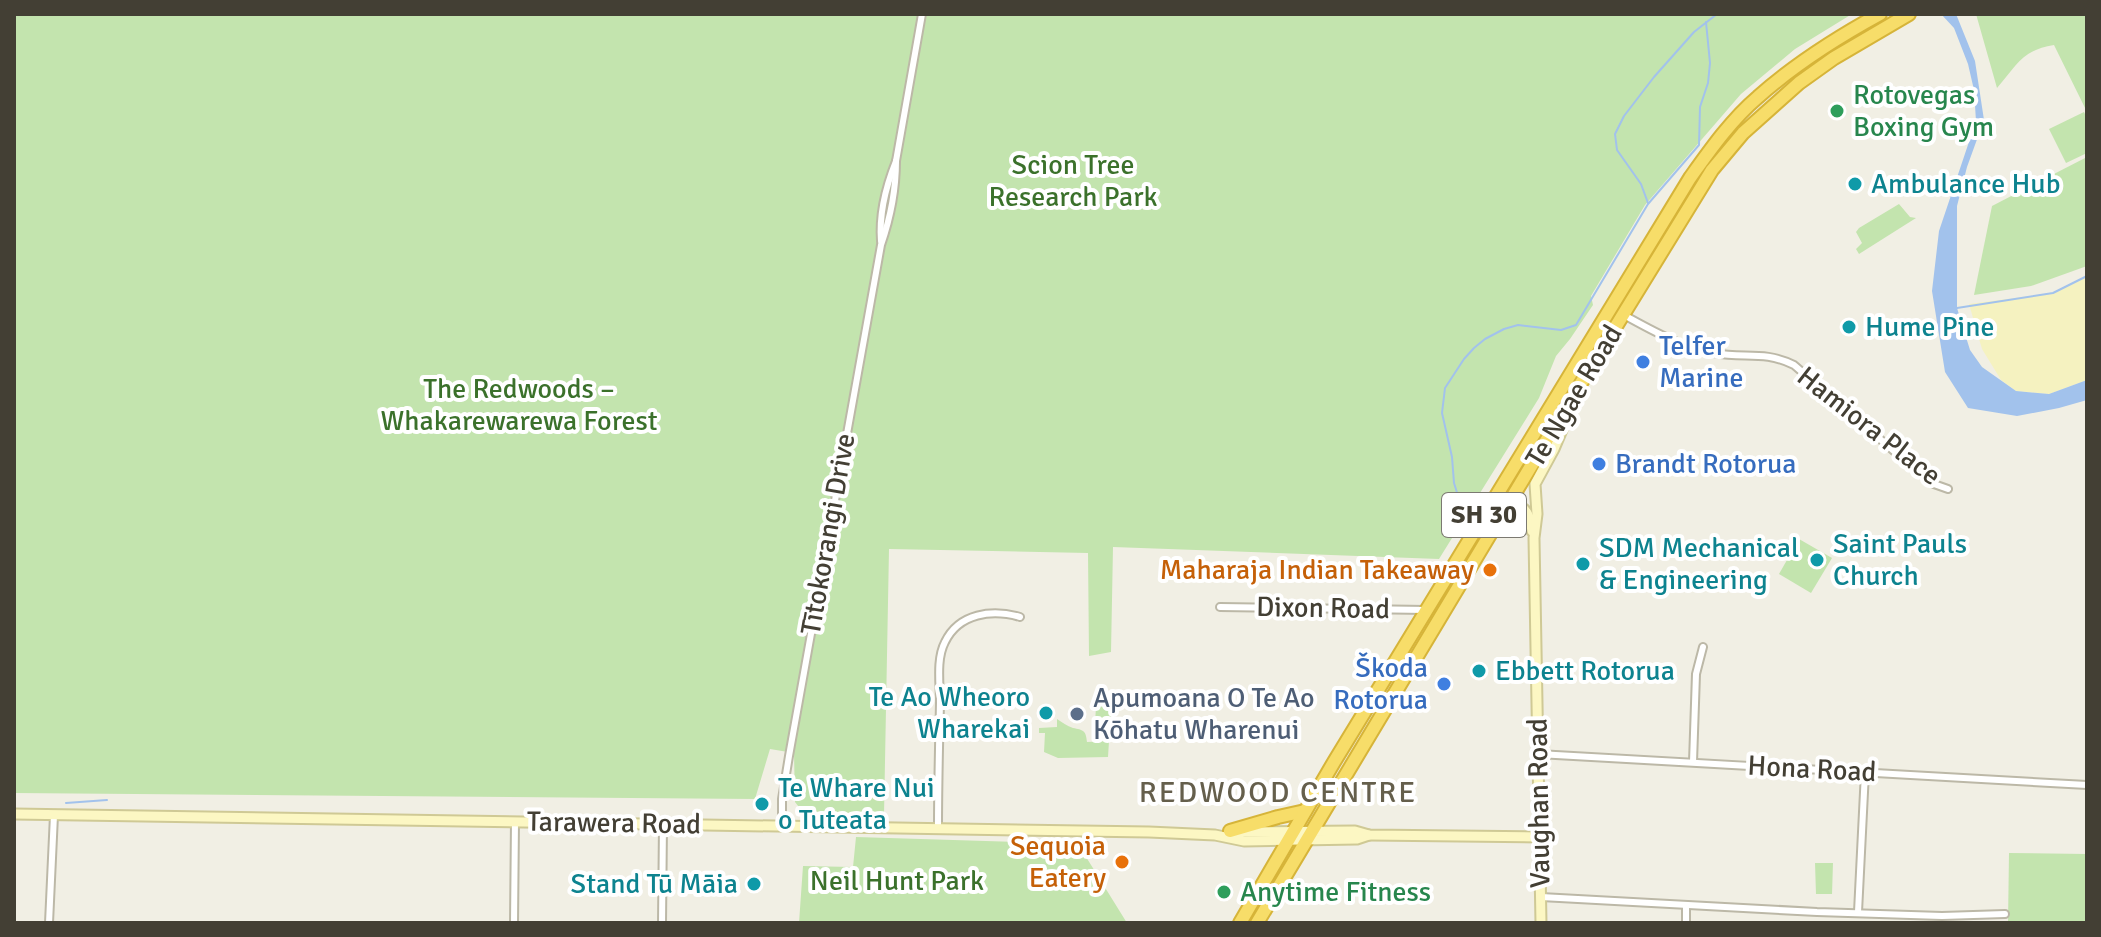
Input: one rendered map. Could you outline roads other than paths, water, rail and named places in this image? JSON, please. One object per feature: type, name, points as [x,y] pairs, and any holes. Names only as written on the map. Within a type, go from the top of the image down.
[{"type":"highway","name":"Te Ngae Road","points":[[1240,923],[1678,195],[1709,151],[1756,99],[1823,47],[1880,14]]},
{"type":"highway","name":"Te Ngae Road","points":[[1257,923],[1712,170],[1743,133],[1799,83],[1842,53],[1909,14]]},
{"type":"highway","points":[[1823,47],[1842,53]]},
{"type":"highway","points":[[1230,831],[1305,811]]},
{"type":"main road","name":"Vaughan Road","points":[[1541,923],[1535,484],[1562,430],[1565,411]]},
{"type":"main road","name":"Vaughan Road","points":[[1506,508],[1518,505],[1525,508],[1534,538]]},
{"type":"main road","name":"Tarawera Road","points":[[14,814],[1149,832],[1215,835],[1244,841],[1290,836]]},
{"type":"main road","name":"Tarawera Road","points":[[1215,835],[1230,831],[1290,836]]},
{"type":"main road","points":[[1290,836],[1355,831],[1369,835],[1539,837]]},
{"type":"street","name":"Tītokorangi Drive","points":[[782,824],[787,768],[881,245],[885,199],[896,161],[922,14]]},
{"type":"street","name":"Hamiora Place","points":[[1610,307],[1696,348],[1734,355],[1769,356],[1794,365],[1931,483],[1948,489]]},
{"type":"street","name":"Dixon Road","points":[[1220,607],[1427,610]]},
{"type":"street","points":[[938,828],[942,647],[954,628],[972,616],[1003,613],[1020,617]]},
{"type":"street","points":[[1693,762],[1696,674],[1703,647]]},
{"type":"street","name":"Hona Road","points":[[1538,754],[2087,785]]},
{"type":"street","points":[[1858,912],[1865,772]]},
{"type":"street","points":[[49,923],[54,815]]},
{"type":"street","points":[[514,923],[515,821]]},
{"type":"street","points":[[662,923],[663,824]]},
{"type":"street","points":[[1541,897],[1817,916],[1858,912],[1942,920],[2005,914]]},
{"type":"street","points":[[1686,905],[1686,923]]},
{"type":"water","points":[[1941,14],[1956,14],[1975,61],[1984,120],[1957,206],[1957,308],[1970,350],[1982,367],[2016,391],[2049,394],[2087,380],[2087,400],[2017,416],[1968,408],[1945,372],[1932,291],[1939,231],[1976,121],[1968,64],[1954,28]]},
{"type":"waterway","points":[[1648,203],[1641,184],[1617,150],[1615,134],[1624,116],[1654,77],[1694,32],[1717,14]]},
{"type":"waterway","points":[[1457,529],[1460,502],[1442,413],[1445,388],[1474,348],[1504,329],[1518,325],[1561,330],[1576,325],[1648,204],[1699,145],[1700,107],[1708,83],[1710,63],[1706,22]]},
{"type":"waterway","points":[[1957,308],[2053,293],[2087,276]]},
{"type":"waterway","points":[[66,803],[107,800]]},
{"type":"place","name":"Rotovegas Boxing Gym","points":[[1837,111]]},
{"type":"place","name":"Ambulance Hub","points":[[1855,184]]},
{"type":"place","name":"Hume Pine","points":[[1849,327]]},
{"type":"place","name":"Telfer Marine","points":[[1643,362]]},
{"type":"place","name":"Brandt Rotorua","points":[[1599,464]]},
{"type":"place","name":"Saint Pauls Church","points":[[1817,560]]},
{"type":"place","name":"SDM Mechanical & Engineering","points":[[1583,564]]},
{"type":"place","name":"Maharaja Indian Takeaway","points":[[1490,570]]},
{"type":"place","name":"Ebbett Rotorua","points":[[1479,671]]},
{"type":"place","name":"Škoda Rotorua","points":[[1444,684]]},
{"type":"place","name":"Te Ao Wheoro Wharekai","points":[[1046,713]]},
{"type":"place","name":"Apumoana O Te Ao Kōhatu Wharenui","points":[[1077,714]]},
{"type":"place","name":"Te Whare Nui o Tuteata","points":[[762,804]]},
{"type":"place","name":"Sequoia Eatery","points":[[1122,862]]},
{"type":"place","name":"Stand Tū Māia","points":[[754,884]]},
{"type":"place","name":"Anytime Fitness","points":[[1224,892]]},
{"type":"district","name":"REDWOOD CENTRE","points":[[1278,792]]},
{"type":"park label","name":"Scion Tree Research Park","points":[[1073,181]]},
{"type":"park label","name":"The Redwoods – Whakarewarewa Forest","points":[[519,405]]},
{"type":"park label","name":"Neil Hunt Park","points":[[897,881]]}]
